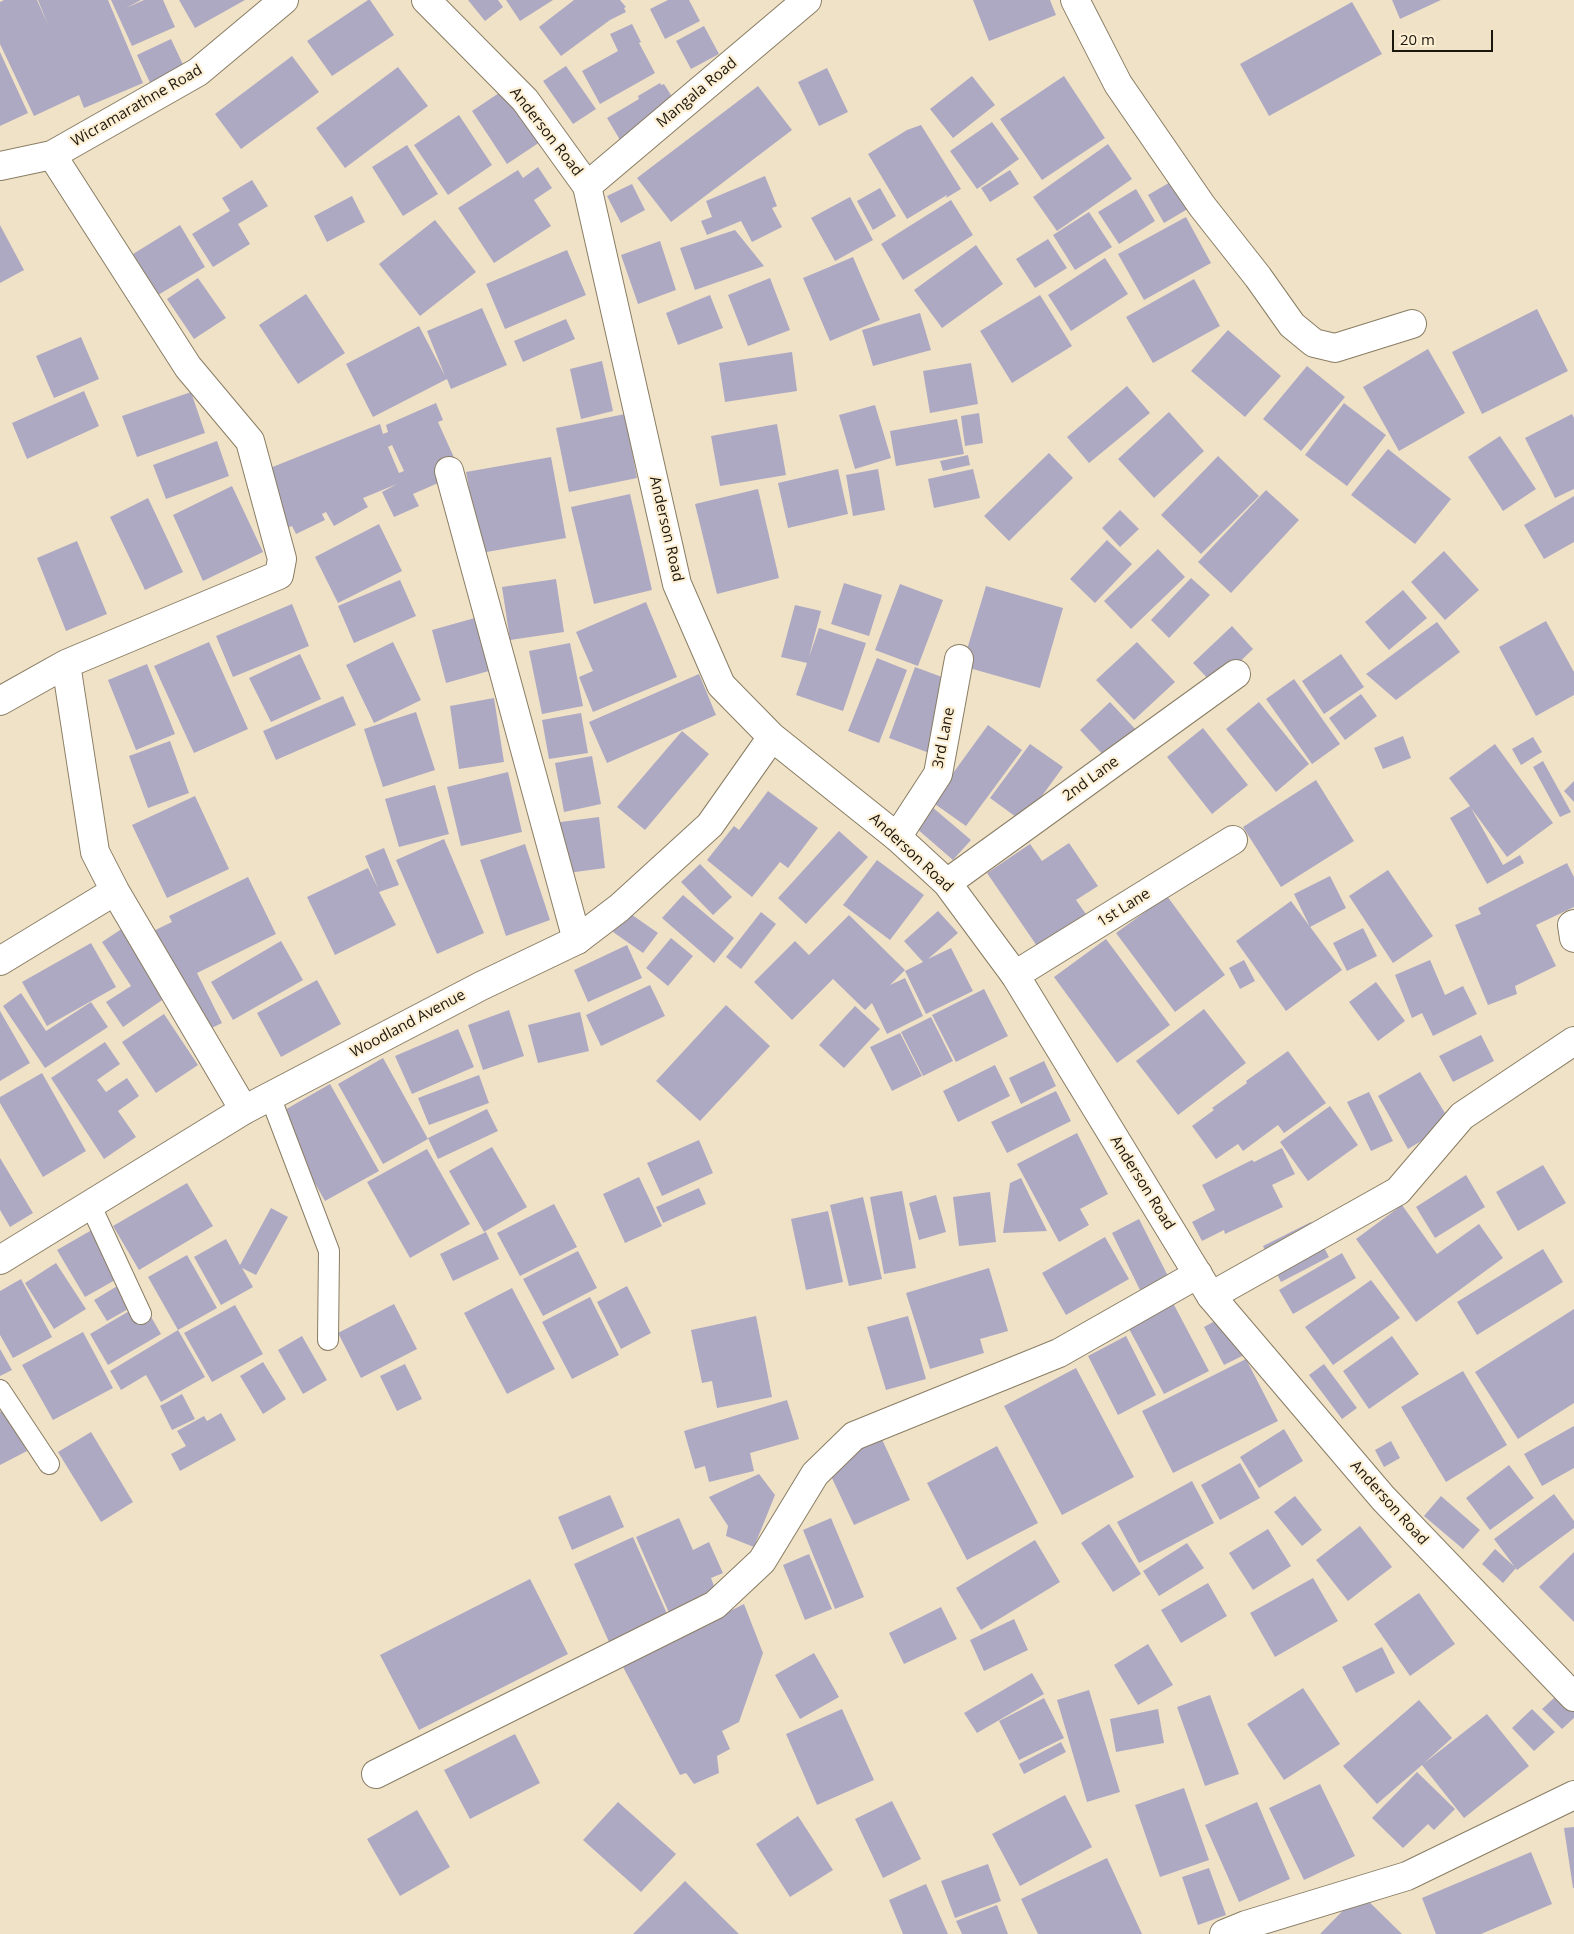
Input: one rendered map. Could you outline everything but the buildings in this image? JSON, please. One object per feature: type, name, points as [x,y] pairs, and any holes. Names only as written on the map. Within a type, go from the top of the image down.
[{"type":"street","name":"Wicramarathne Road","points":[[0,166],[52,155],[198,72],[284,0]]},
{"type":"street","name":"Anderson Road","points":[[426,0],[525,100],[587,186],[678,584],[720,685],[772,737],[897,837],[947,883],[1015,975],[1204,1285],[1382,1498],[1574,1697]]},
{"type":"street","name":"Mangala Road","points":[[587,186],[807,0]]},
{"type":"street","points":[[1074,0],[1118,84],[1202,206],[1258,277],[1292,325],[1314,343],[1335,348],[1412,324]]},
{"type":"street","points":[[0,701],[66,664],[279,575],[282,559],[250,441],[188,367],[52,155]]},
{"type":"street","points":[[449,471],[577,940]]},
{"type":"street","name":"3rd Lane","points":[[897,837],[938,774],[959,659]]},
{"type":"street","points":[[66,664],[95,852],[115,892],[244,1110]]},
{"type":"street","name":"2nd Lane","points":[[947,883],[1236,674]]},
{"type":"street","name":"Woodland Avenue","points":[[0,1260],[244,1110],[481,986],[577,940],[619,908],[710,825],[772,737]]},
{"type":"street","name":"1st Lane","points":[[1015,975],[1233,840]]},
{"type":"street","points":[[0,961],[115,892]]},
{"type":"street","points":[[1574,924],[1572,925],[1574,938]]},
{"type":"street","points":[[376,1774],[715,1604],[762,1561],[815,1474],[854,1436],[1059,1353],[1398,1191],[1462,1116],[1574,1041]]},
{"type":"street","points":[[1224,1934],[1246,1924],[1407,1876],[1574,1795]]},
{"type":"lane","points":[[270,1096],[329,1251],[328,1340]]},
{"type":"lane","points":[[90,1204],[141,1314]]},
{"type":"lane","points":[[0,1390],[49,1464]]}]
